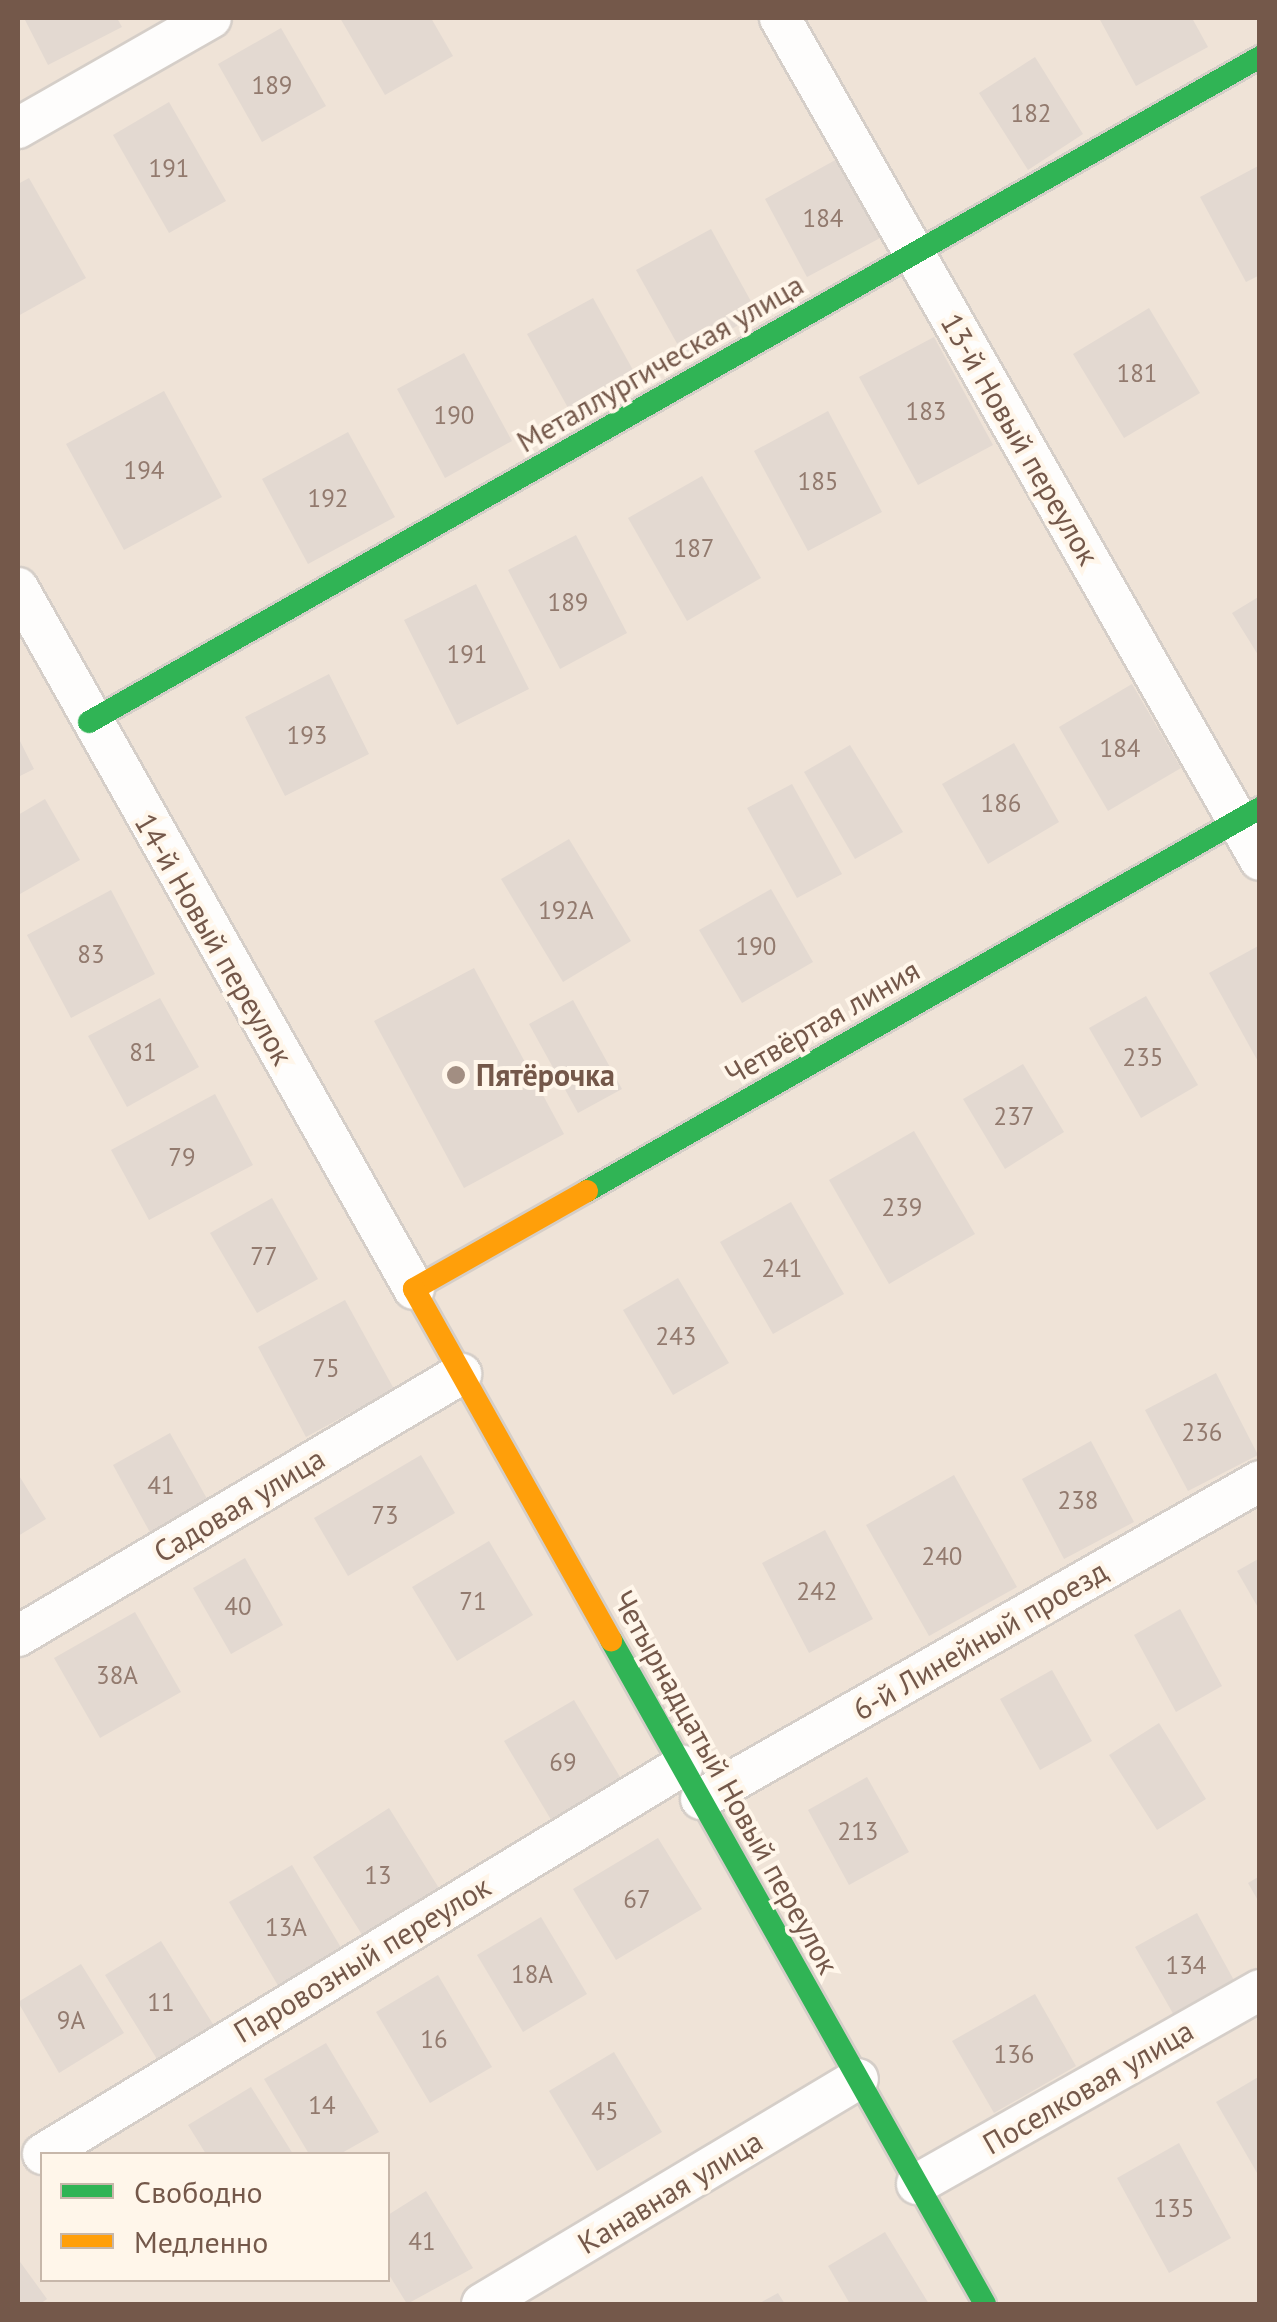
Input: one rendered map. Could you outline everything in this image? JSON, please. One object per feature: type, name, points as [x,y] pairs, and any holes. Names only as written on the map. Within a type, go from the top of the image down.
[{"type":"street","points":[[18,128],[210,18]]},
{"type":"street","name":"13-й Новый переулок","points":[[780,18],[914,253],[1248,814],[1260,860]]},
{"type":"street","name":"Металлургическая улица","points":[[90,722],[1260,57]]},
{"type":"street","name":"14-й Новый переулок","points":[[18,588],[90,722],[414,1288]]},
{"type":"street","name":"Четвёртая линия","points":[[414,1288],[1248,814]]},
{"type":"street","name":"Четырнадцатый Новый переулок","points":[[414,1288],[985,2304]]},
{"type":"street","name":"Садовая улица","points":[[18,1636],[461,1374]]},
{"type":"street","name":"6-й Линейный проезд","points":[[692,1783],[1260,1481]]},
{"type":"street","name":"Паровозный переулок","points":[[48,2152],[692,1783]]},
{"type":"street","name":"Поселковая улица","points":[[917,2184],[1260,1990]]},
{"type":"street","name":"Канавная улица","points":[[482,2304],[858,2078]]},
{"type":"street","name":"Паровозный переулок","points":[[18,2170],[40,2157]]},
{"type":"shaded area","points":[[18,18],[1259,18],[1259,2304],[18,2304]]},
{"type":"building","points":[[24,18],[117,18],[122,27],[48,65]]},
{"type":"building","points":[[340,18],[431,18],[453,56],[385,95]]},
{"type":"building","points":[[1099,18],[1192,18],[1208,47],[1136,86]]},
{"type":"building","points":[[281,28],[326,106],[262,142],[218,64]]},
{"type":"building","points":[[1035,57],[1083,134],[1028,170],[979,93]]},
{"type":"building","points":[[169,102],[226,201],[169,233],[113,135]]},
{"type":"building","points":[[839,158],[882,237],[807,277],[765,199]]},
{"type":"building","points":[[1260,165],[1260,275],[1246,282],[1200,197]]},
{"type":"building","points":[[29,178],[86,278],[18,316],[18,184]]},
{"type":"building","points":[[711,229],[758,314],[684,356],[636,270]]},
{"type":"building","points":[[593,298],[638,379],[572,415],[527,334]]},
{"type":"building","points":[[1149,308],[1200,393],[1124,438],[1073,354]]},
{"type":"building","points":[[934,337],[993,445],[918,485],[859,377]]},
{"type":"building","points":[[464,353],[512,441],[445,478],[397,389]]},
{"type":"building","points":[[164,391],[222,497],[124,550],[66,444]]},
{"type":"building","points":[[828,411],[882,512],[808,551],[754,451]]},
{"type":"building","points":[[348,432],[395,517],[308,564],[262,479]]},
{"type":"building","points":[[702,476],[761,578],[687,621],[628,518]]},
{"type":"building","points":[[576,535],[627,633],[560,669],[508,570]]},
{"type":"building","points":[[476,584],[529,689],[457,725],[404,620]]},
{"type":"building","points":[[1260,596],[1260,658],[1232,613]]},
{"type":"building","points":[[329,674],[369,754],[285,796],[245,717]]},
{"type":"building","points":[[1132,684],[1181,768],[1108,811],[1059,727]]},
{"type":"building","points":[[18,737],[34,769],[18,777]]},
{"type":"building","points":[[1014,743],[1059,822],[988,864],[942,784]]},
{"type":"building","points":[[850,745],[903,832],[855,859],[804,772]]},
{"type":"building","points":[[792,784],[842,874],[797,898],[747,808]]},
{"type":"building","points":[[45,799],[80,860],[20,894],[18,815]]},
{"type":"building","points":[[569,839],[631,941],[563,982],[501,879]]},
{"type":"building","points":[[771,889],[813,962],[742,1003],[699,930]]},
{"type":"building","points":[[111,890],[155,974],[71,1018],[27,935]]},
{"type":"building","points":[[1260,945],[1260,1065],[1209,973]]},
{"type":"building","points":[[474,968],[564,1134],[464,1188],[374,1021]]},
{"type":"building","points":[[1146,996],[1198,1085],[1141,1118],[1089,1028]]},
{"type":"building","points":[[160,998],[199,1067],[127,1107],[88,1036]]},
{"type":"building","points":[[573,1000],[622,1089],[578,1113],[529,1024]]},
{"type":"building","points":[[1023,1064],[1064,1132],[1005,1169],[963,1099]]},
{"type":"building","points":[[215,1094],[253,1165],[149,1220],[111,1150]]},
{"type":"building","points":[[914,1131],[975,1234],[889,1284],[829,1180]]},
{"type":"building","points":[[272,1198],[318,1279],[257,1313],[210,1233]]},
{"type":"building","points":[[791,1202],[844,1294],[773,1334],[720,1242]]},
{"type":"building","points":[[678,1278],[729,1363],[673,1395],[623,1310]]},
{"type":"building","points":[[345,1300],[394,1389],[306,1437],[258,1347]]},
{"type":"building","points":[[1216,1373],[1258,1455],[1188,1491],[1145,1410]]},
{"type":"building","points":[[170,1433],[210,1504],[152,1536],[113,1465]]},
{"type":"building","points":[[1091,1441],[1134,1522],[1064,1559],[1022,1479]]},
{"type":"building","points":[[421,1455],[455,1513],[348,1576],[314,1518]]},
{"type":"building","points":[[18,1474],[46,1519],[18,1536]]},
{"type":"building","points":[[954,1475],[1017,1587],[929,1636],[866,1525]]},
{"type":"building","points":[[825,1530],[873,1619],[809,1653],[762,1563]]},
{"type":"building","points":[[489,1541],[533,1615],[457,1661],[412,1587]]},
{"type":"building","points":[[245,1558],[283,1625],[231,1654],[193,1588]]},
{"type":"building","points":[[1260,1558],[1260,1611],[1237,1571]]},
{"type":"building","points":[[1180,1609],[1222,1686],[1176,1712],[1134,1635]]},
{"type":"building","points":[[135,1612],[181,1692],[100,1738],[54,1658]]},
{"type":"building","points":[[1052,1670],[1092,1741],[1040,1770],[1000,1699]]},
{"type":"building","points":[[574,1700],[623,1782],[553,1823],[504,1741]]},
{"type":"building","points":[[1159,1723],[1206,1799],[1157,1830],[1109,1755]]},
{"type":"building","points":[[867,1777],[909,1852],[849,1885],[808,1810]]},
{"type":"building","points":[[389,1808],[442,1893],[366,1941],[313,1857]]},
{"type":"building","points":[[658,1838],[702,1909],[616,1960],[573,1889]]},
{"type":"building","points":[[292,1865],[343,1951],[280,1989],[229,1902]]},
{"type":"building","points":[[1260,1876],[1260,1904],[1248,1883]]},
{"type":"building","points":[[1197,1913],[1236,1984],[1175,2017],[1135,1947]]},
{"type":"building","points":[[541,1917],[587,1994],[523,2032],[477,1955]]},
{"type":"building","points":[[161,1941],[216,2029],[160,2064],[105,1975]]},
{"type":"building","points":[[81,1964],[124,2033],[59,2073],[18,2002]]},
{"type":"building","points":[[438,1975],[492,2067],[430,2103],[376,2012]]},
{"type":"building","points":[[1035,1994],[1076,2066],[994,2113],[952,2041]]},
{"type":"building","points":[[326,2043],[379,2132],[344,2152],[308,2152],[264,2079]]},
{"type":"building","points":[[614,2052],[662,2132],[597,2171],[549,2091]]},
{"type":"building","points":[[1260,2076],[1260,2178],[1216,2102]]},
{"type":"building","points":[[251,2087],[292,2152],[205,2152],[188,2125]]},
{"type":"building","points":[[1179,2143],[1231,2238],[1169,2273],[1117,2178]]},
{"type":"building","points":[[426,2191],[473,2268],[407,2304],[390,2276],[390,2214]]},
{"type":"building","points":[[885,2232],[929,2304],[850,2304],[828,2266]]},
{"type":"building","points":[[18,2259],[47,2299],[40,2304],[18,2304]]},
{"type":"building","points":[[778,2293],[785,2304],[758,2304]]},
{"type":"traffic: fast","points":[[89,722],[1260,57]]},
{"type":"traffic: fast","points":[[587,1191],[1260,808]]},
{"type":"traffic: fast","points":[[611,1640],[985,2304]]},
{"type":"traffic: slow","points":[[587,1191],[414,1289],[611,1640]]},
{"type":"place","name":"Пятёрочка","points":[[456,1075]]}]
